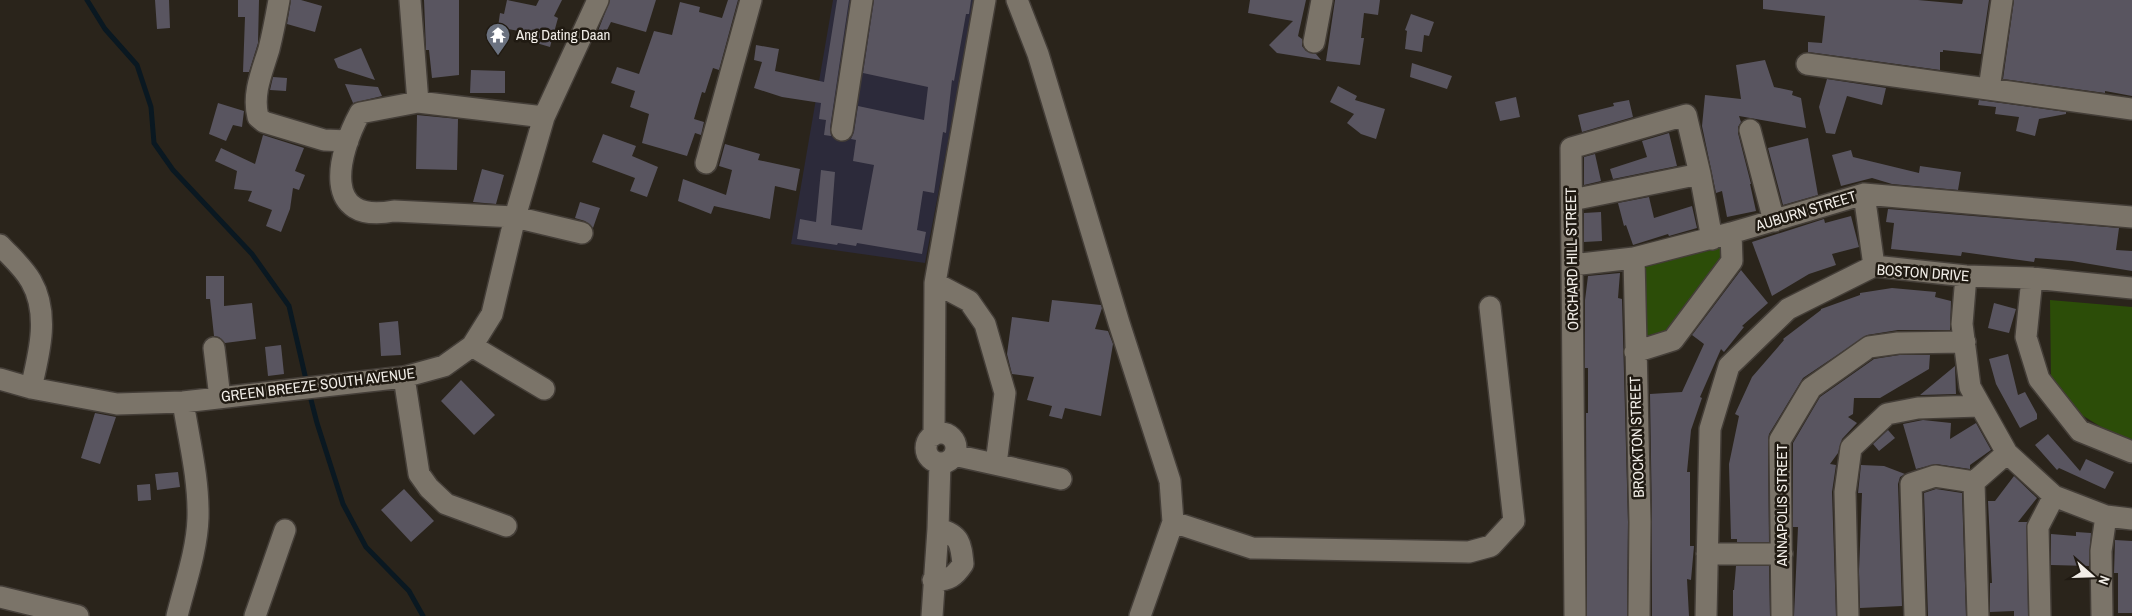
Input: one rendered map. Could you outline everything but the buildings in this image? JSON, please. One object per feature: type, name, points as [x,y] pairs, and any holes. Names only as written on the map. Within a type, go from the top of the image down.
[{"type":"street","points":[[279,0],[269,49],[257,84],[256,110],[258,118],[264,122],[313,138],[329,141],[348,141]]},
{"type":"street","points":[[410,0],[418,102]]},
{"type":"street","name":"GREEN BREEZE SOUTH AVENUE","points":[[0,379],[31,388],[116,404],[184,402],[333,386],[404,377],[444,366],[472,346],[492,314],[515,216],[544,116],[598,0]]},
{"type":"street","points":[[706,164],[751,0]]},
{"type":"street","points":[[842,130],[862,0]]},
{"type":"street","points":[[932,616],[933,580],[947,459],[956,449],[952,439],[947,435],[934,435],[935,283],[985,0]]},
{"type":"street","points":[[1017,0],[1038,54],[1116,314],[1170,481],[1173,522],[1140,616]]},
{"type":"street","points":[[1314,42],[1322,0]]},
{"type":"street","points":[[1989,89],[2002,0]]},
{"type":"street","points":[[1806,64],[2132,109]]},
{"type":"street","points":[[544,116],[418,102],[360,113],[348,141],[339,182],[345,199],[354,208],[363,212],[378,214],[394,211],[515,216],[582,233]]},
{"type":"street","name":"ORCHARD HILL STREET","points":[[1575,616],[1571,148],[1686,115],[1700,174],[1732,261],[1672,340],[1635,352]]},
{"type":"street","points":[[1750,130],[1774,221]]},
{"type":"street","points":[[1572,200],[1700,174]]},
{"type":"street","points":[[1864,194],[1874,266]]},
{"type":"street","name":"AUBURN STREET","points":[[1572,265],[1634,258],[1722,236],[1864,194],[2132,217]]},
{"type":"street","points":[[0,246],[19,265],[31,282],[39,303],[42,329],[31,388]]},
{"type":"street","name":"BROCKTON STREET","points":[[1634,258],[1640,522],[1639,616]]},
{"type":"street","name":"BOSTON DRIVE","points":[[1706,616],[1710,429],[1729,366],[1788,309],[1874,266],[1966,276],[2032,278],[2132,288]]},
{"type":"street","points":[[1966,276],[1962,324],[1970,387],[2007,453],[2054,496],[2106,516],[2132,519]]},
{"type":"street","points":[[2032,278],[2026,337],[2039,379],[2080,432],[2132,452]]},
{"type":"street","points":[[935,283],[969,301],[984,324],[1005,393],[996,464]]},
{"type":"street","points":[[1173,522],[1252,548],[1469,552],[1491,546],[1514,521],[1490,307]]},
{"type":"street","name":"ANNAPOLIS STREET","points":[[1782,616],[1780,440],[1811,388],[1869,347],[1898,343],[1965,342]]},
{"type":"street","points":[[472,346],[544,389]]},
{"type":"street","points":[[214,348],[220,398]]},
{"type":"street","points":[[404,377],[419,474],[429,488],[446,504],[506,526]]},
{"type":"street","points":[[177,616],[192,556],[198,519],[197,490],[184,402]]},
{"type":"street","points":[[1848,616],[1845,492],[1851,448],[1887,414],[1918,408],[1979,406]]},
{"type":"street","points":[[1974,482],[2007,453]]},
{"type":"street","points":[[947,459],[996,464],[1061,479]]},
{"type":"street","points":[[1915,616],[1911,484],[1935,476],[1974,482]]},
{"type":"street","points":[[1974,482],[1978,616]]},
{"type":"street","points":[[2040,616],[2038,527],[2054,496]]},
{"type":"street","points":[[2102,616],[2101,551],[2106,516]]},
{"type":"street","points":[[255,616],[285,530]]},
{"type":"street","points":[[1707,554],[1782,554]]},
{"type":"street","points":[[0,597],[78,616]]},
{"type":"shaded area","points":[[833,0],[975,0],[925,263],[791,244]]},
{"type":"green space","points":[[1720,241],[1724,259],[1666,331],[1645,336],[1640,267]]},
{"type":"green space","points":[[2050,300],[2132,307],[2132,441],[2119,438],[2072,409],[2051,379]]},
{"type":"waterway","points":[[87,0],[105,29],[137,65],[151,107],[154,143],[173,170],[252,254],[289,306],[307,384]]},
{"type":"waterway","points":[[309,392],[343,504],[366,547],[409,591],[423,616]]},
{"type":"place","name":"Ang Dating Daan","points":[[498,56]]}]
